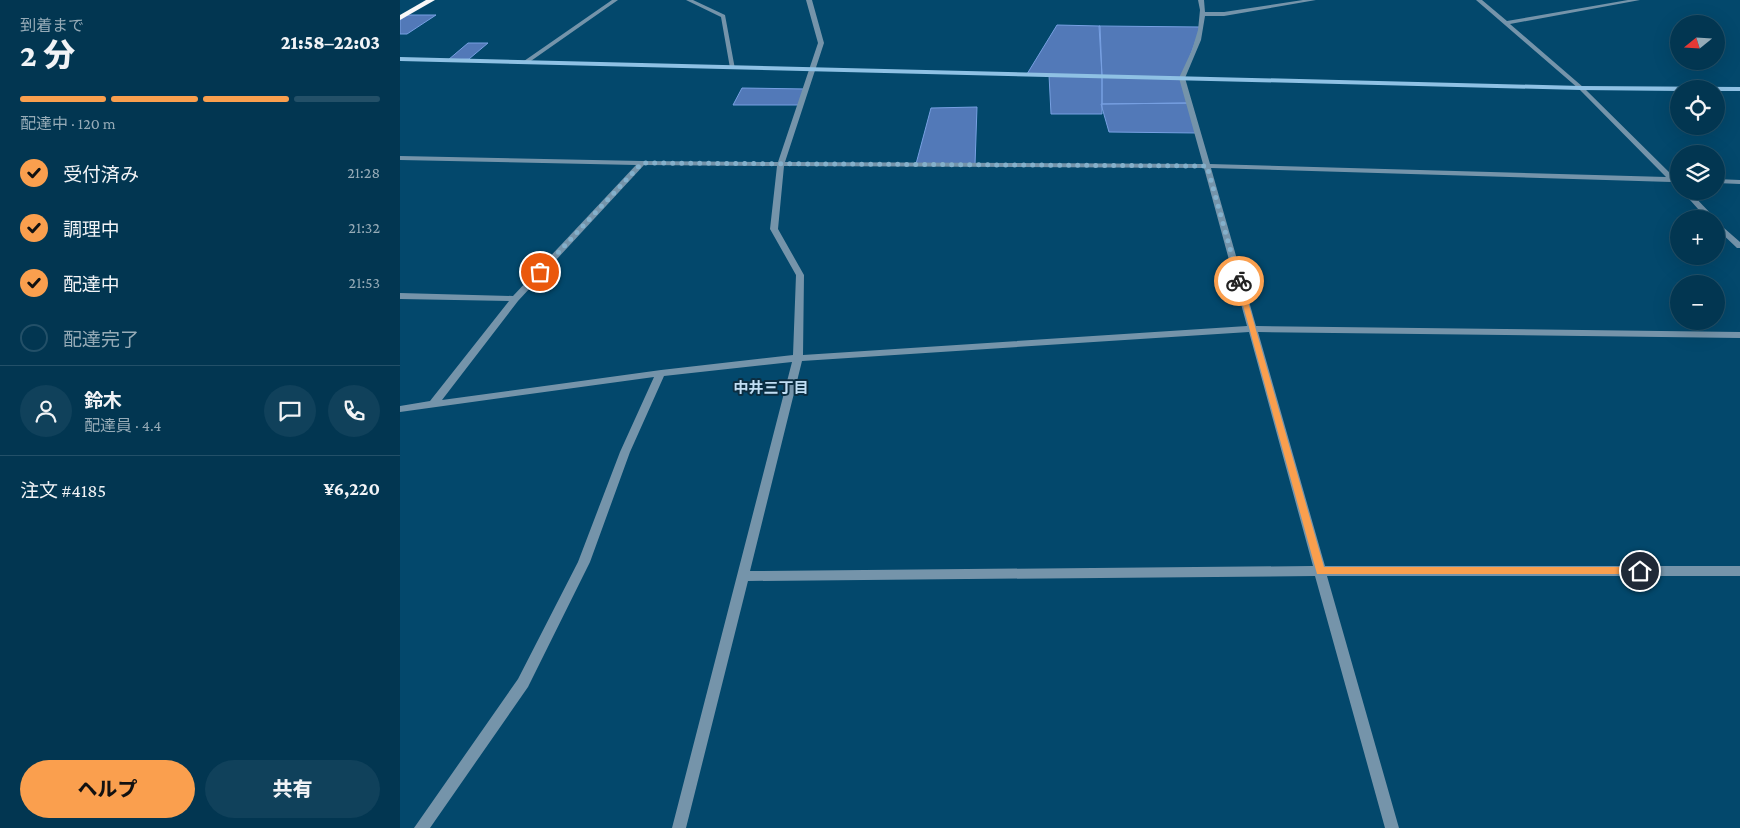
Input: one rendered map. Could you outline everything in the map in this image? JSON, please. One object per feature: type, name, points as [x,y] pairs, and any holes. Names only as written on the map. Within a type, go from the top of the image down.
[{"type":"highway","points":[[400,18],[431,0]]},
{"type":"street","points":[[526,62],[614,0]]},
{"type":"street","points":[[689,0],[723,16],[733,68]]},
{"type":"street","points":[[679,828],[798,358],[800,275],[774,229],[781,164],[821,43],[809,0]]},
{"type":"street","points":[[1201,0],[1204,14],[1198,44],[1182,78],[1392,828]]},
{"type":"street","points":[[1204,14],[1224,14],[1313,0]]},
{"type":"street","points":[[1479,0],[1581,88],[1670,175]]},
{"type":"street","points":[[1507,23],[1637,0]]},
{"type":"street","points":[[400,59],[1670,89]]},
{"type":"street","points":[[1725,89],[1740,89]]},
{"type":"street","points":[[400,158],[642,163],[1207,166],[1670,182]]},
{"type":"street","points":[[433,405],[515,299],[642,163]]},
{"type":"street","points":[[1725,181],[1740,182]]},
{"type":"street","points":[[1694,200],[1703,210]]},
{"type":"street","points":[[1725,232],[1740,246]]},
{"type":"street","points":[[400,296],[515,299]]},
{"type":"street","points":[[400,410],[661,373],[798,358],[1252,329],[1740,335]]},
{"type":"street","points":[[420,828],[523,684],[584,562],[625,452],[661,373]]},
{"type":"street","points":[[743,576],[1320,571],[1740,571]]},
{"type":"building","points":[[407,15],[436,15],[407,34],[400,34],[400,20]]},
{"type":"building","points":[[1057,25],[1100,26],[1102,76],[1027,74]]},
{"type":"building","points":[[1099,26],[1201,27],[1182,78],[1102,76]]},
{"type":"building","points":[[468,43],[488,43],[469,59],[448,60]]},
{"type":"building","points":[[1049,75],[1102,76],[1102,114],[1051,114]]},
{"type":"building","points":[[1102,76],[1182,78],[1189,103],[1102,104]]},
{"type":"building","points":[[742,88],[807,89],[801,105],[733,105]]},
{"type":"building","points":[[1189,103],[1197,133],[1109,132],[1101,104]]},
{"type":"building","points":[[977,107],[975,165],[916,164],[931,108]]},
{"type":"way so far","points":[[540,272],[642,163],[1207,166],[1239,281]]},
{"type":"district","name":"中井三丁目","points":[[771,388]]},
{"type":"route","points":[[1239,281],[1320,571],[1640,571]]}]
